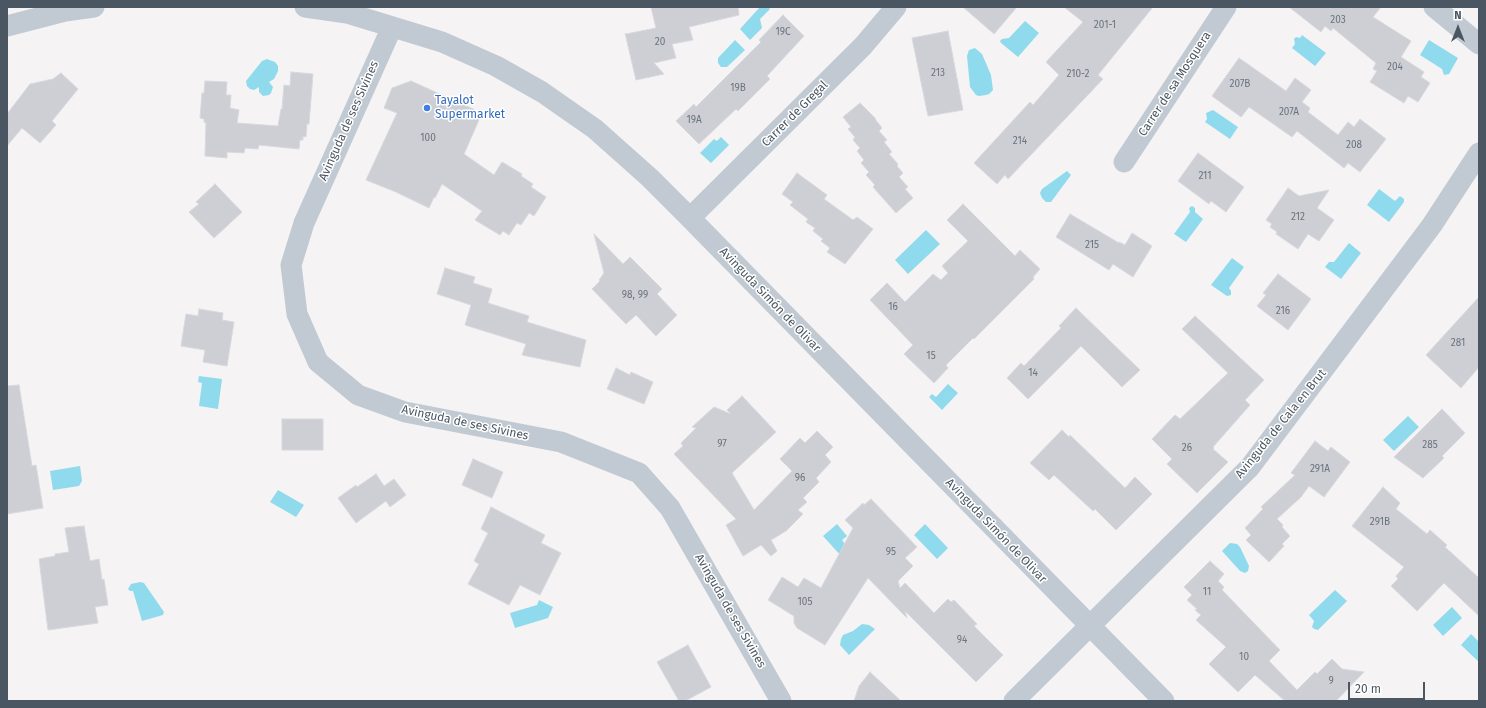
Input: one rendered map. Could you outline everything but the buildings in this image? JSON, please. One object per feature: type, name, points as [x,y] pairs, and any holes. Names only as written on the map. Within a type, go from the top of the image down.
[{"type":"street","points":[[7,26],[65,11],[94,7]]},
{"type":"street","name":"Avinguda Simón de Olivar","points":[[305,7],[347,13],[442,42],[496,66],[542,92],[595,129],[650,178],[690,218],[1164,701]]},
{"type":"street","name":"Carrer de Gregal","points":[[690,218],[863,46],[896,7]]},
{"type":"street","name":"Carrer de sa Mosquera","points":[[1124,162],[1226,7]]},
{"type":"street","points":[[1434,7],[1479,44]]},
{"type":"street","name":"Avinguda de ses Sivines","points":[[392,27],[304,222],[291,265],[297,314],[318,362],[358,395],[405,412],[561,442],[639,473],[670,508],[781,701]]},
{"type":"street","name":"Avinguda de Cala en Brut","points":[[1014,701],[1250,467],[1432,225],[1479,153]]},
{"type":"water","points":[[760,7],[768,7],[770,9],[760,19],[762,28],[750,40],[740,29]]},
{"type":"water","points":[[1025,21],[1039,33],[1018,57],[1000,41],[1002,39],[1009,38]]},
{"type":"water","points":[[1302,35],[1326,53],[1315,66],[1292,48],[1295,44],[1294,39],[1296,37],[1300,38]]},
{"type":"water","points":[[735,40],[745,50],[727,67],[721,67],[718,63],[718,58]]},
{"type":"water","points":[[1429,40],[1458,58],[1449,74],[1444,75],[1442,69],[1420,55]]},
{"type":"water","points":[[975,48],[982,54],[991,75],[993,90],[986,95],[976,95],[970,87],[967,56],[969,50]]},
{"type":"water","points":[[267,59],[275,62],[278,66],[278,71],[274,79],[269,82],[273,87],[271,93],[263,96],[259,92],[259,87],[254,90],[250,89],[247,86],[246,81],[262,61]]},
{"type":"water","points":[[1213,110],[1238,127],[1230,139],[1205,122],[1207,119],[1206,113]]},
{"type":"water","points":[[721,137],[729,145],[711,163],[700,153],[714,139],[717,141]]},
{"type":"water","points":[[1067,171],[1071,175],[1051,202],[1046,202],[1040,193],[1042,189]]},
{"type":"water","points":[[1379,189],[1395,201],[1400,196],[1404,199],[1404,202],[1389,222],[1367,205]]},
{"type":"water","points":[[1192,206],[1195,208],[1195,212],[1203,219],[1186,242],[1174,234],[1190,212],[1189,208]]},
{"type":"water","points":[[926,230],[940,244],[908,274],[895,260]]},
{"type":"water","points":[[1349,243],[1361,253],[1341,279],[1325,267],[1329,262],[1334,262]]},
{"type":"water","points":[[1232,258],[1244,267],[1229,288],[1231,295],[1227,296],[1211,285]]},
{"type":"water","points":[[199,376],[222,379],[218,409],[199,406],[202,383],[198,382]]},
{"type":"water","points":[[948,384],[958,393],[942,410],[929,397],[932,394],[936,397]]},
{"type":"water","points":[[1408,416],[1419,427],[1394,451],[1383,440]]},
{"type":"water","points":[[80,466],[82,481],[79,486],[53,490],[50,471]]},
{"type":"water","points":[[278,490],[304,505],[296,517],[270,502]]},
{"type":"water","points":[[837,524],[847,536],[842,540],[850,550],[842,557],[823,536]]},
{"type":"water","points":[[925,524],[948,548],[937,559],[914,535]]},
{"type":"water","points":[[1230,543],[1237,544],[1240,547],[1249,566],[1248,571],[1245,573],[1240,571],[1222,551]]},
{"type":"water","points":[[140,582],[144,583],[164,612],[163,615],[142,621],[133,591],[128,589],[131,584]]},
{"type":"water","points":[[1335,590],[1347,601],[1318,630],[1314,629],[1312,627],[1314,621],[1309,615]]},
{"type":"water","points":[[539,600],[553,607],[548,618],[515,628],[510,613],[537,605]]},
{"type":"water","points":[[1452,607],[1462,618],[1443,636],[1433,625]]},
{"type":"water","points":[[862,624],[869,625],[875,629],[849,655],[840,645],[841,639],[843,635],[853,631]]},
{"type":"water","points":[[1471,634],[1479,642],[1479,662],[1461,645]]},
{"type":"place","name":"Tayalot Supermarket","points":[[427,108]]}]
